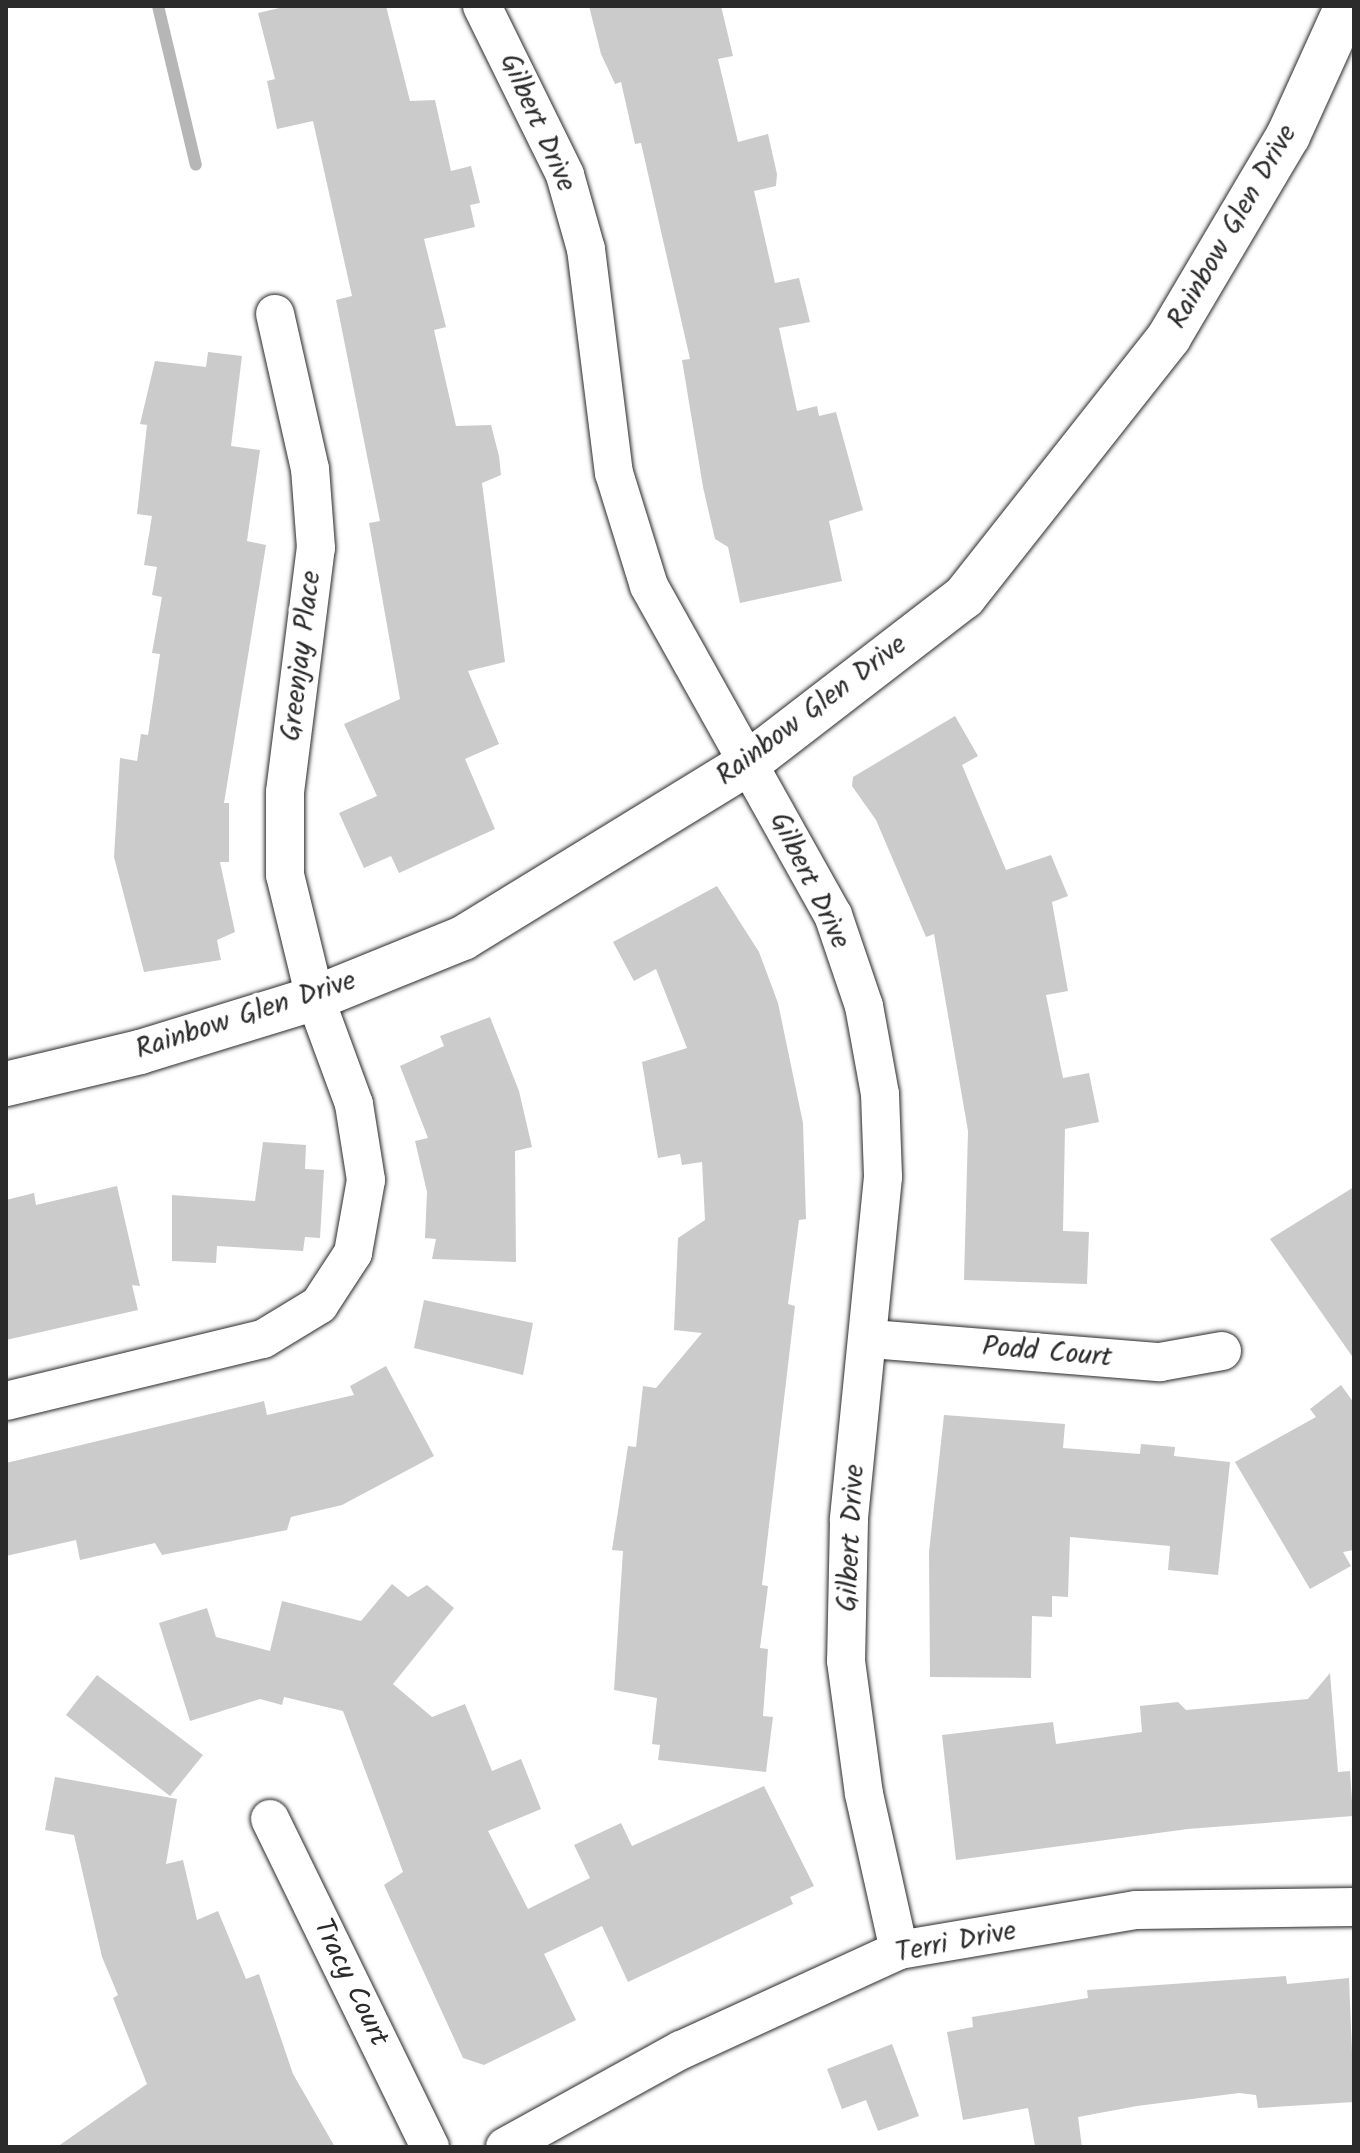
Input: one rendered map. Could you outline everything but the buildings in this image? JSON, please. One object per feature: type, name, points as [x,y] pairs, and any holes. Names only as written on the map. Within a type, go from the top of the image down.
[{"type":"street","name":"Gilbert Drive","points":[[482,6],[565,175],[586,249],[614,473],[649,586],[833,915],[864,1006],[880,1094],[883,1177],[871,1339],[849,1520],[846,1661],[864,1794],[899,1950]]},
{"type":"street","name":"Rainbow Glen Drive","points":[[6,1084],[140,1052],[315,998],[463,938],[747,764],[964,597],[1090,444],[1177,324],[1288,136],[1347,6]]},
{"type":"street","name":"Greenjay Place","points":[[6,1401],[263,1339],[319,1305],[353,1253],[366,1180],[354,1104],[315,998],[285,875],[285,792],[316,548],[310,469],[275,314]]},
{"type":"street","name":"Podd Court","points":[[871,1339],[1160,1362],[1222,1351]]},
{"type":"street","name":"Tracy Court","points":[[270,1819],[430,2147]]},
{"type":"street","name":"Terri Drive","points":[[505,2147],[681,2050],[899,1950],[1136,1910],[1354,1907]]},
{"type":"waterway","points":[[158,6],[196,165]]}]
